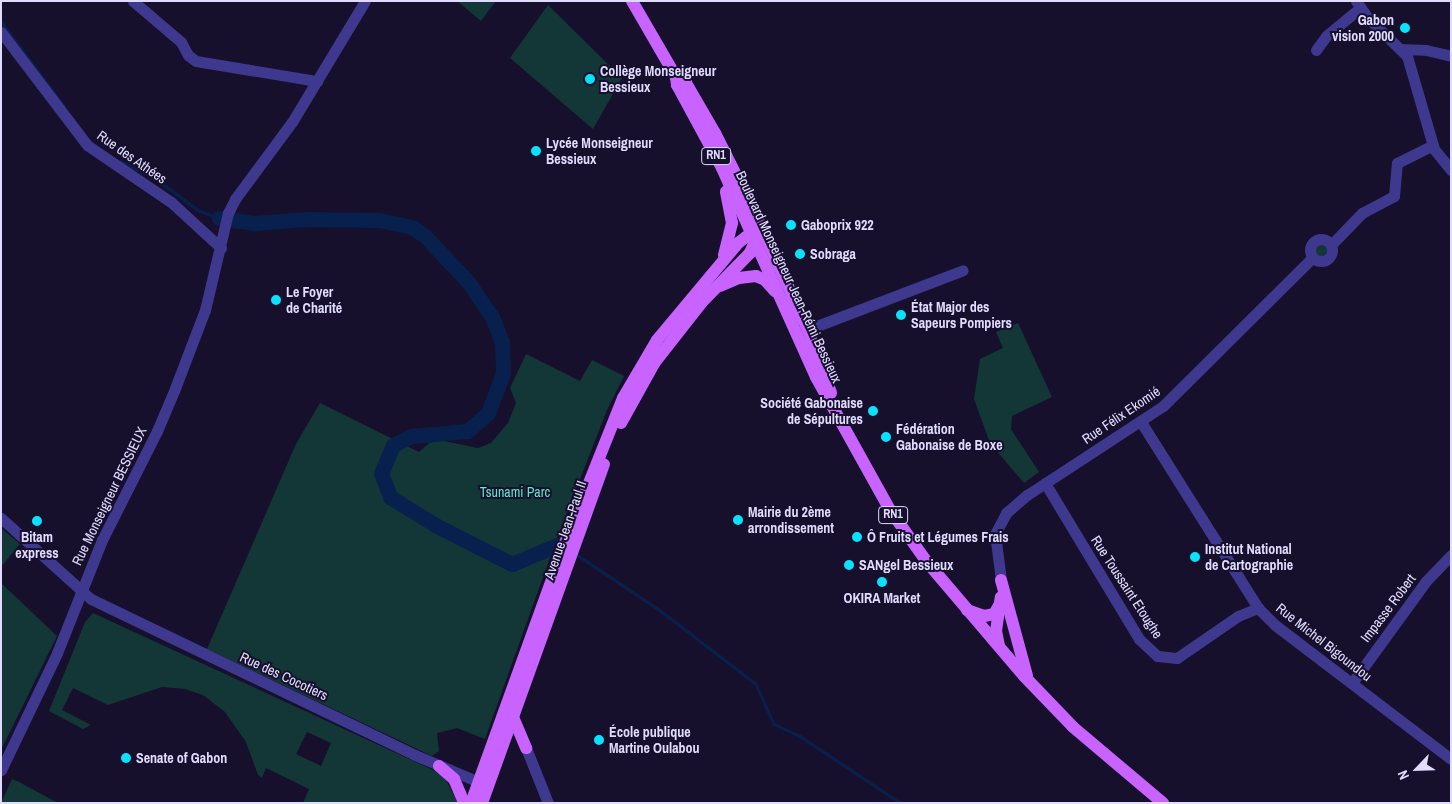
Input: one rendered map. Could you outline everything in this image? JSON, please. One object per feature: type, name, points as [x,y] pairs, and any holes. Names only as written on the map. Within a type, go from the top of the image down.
[{"type":"main road","name":"Boulevard Monseigneur Jean-Rémi Bessieux","points":[[632,1],[676,77],[677,85],[704,134],[756,238],[785,304],[803,328]]},
{"type":"main road","name":"Boulevard Monseigneur Jean-Rémi Bessieux","points":[[676,77],[686,83],[724,151],[803,328],[836,410],[894,516],[967,610],[1028,681],[1073,727],[1162,803]]},
{"type":"main road","points":[[704,134],[731,210],[730,235],[719,267]]},
{"type":"main road","points":[[724,151],[754,218],[756,238],[765,242],[803,328]]},
{"type":"main road","name":"Avenue Jean-Paul II","points":[[471,803],[483,784],[502,748],[513,717],[569,550],[608,433],[640,368],[674,320],[741,240],[756,238],[750,253],[715,288],[655,362],[633,398],[609,451],[569,550],[483,784],[482,803]]},
{"type":"main road","points":[[715,288],[739,278],[756,276],[768,283],[785,304]]},
{"type":"main road","points":[[996,642],[1006,635],[1001,580]]},
{"type":"main road","points":[[967,610],[984,616],[994,614],[1005,608]]},
{"type":"main road","points":[[1005,608],[1028,681]]},
{"type":"main road","points":[[513,717],[526,748]]},
{"type":"main road","points":[[502,748],[513,741],[526,748]]},
{"type":"main road","points":[[439,766],[454,779],[464,803]]},
{"type":"street","points":[[133,1],[182,42],[188,55],[196,60],[317,81]]},
{"type":"street","name":"Rue Monseigneur BESSIEUX","points":[[1,770],[57,653],[82,589],[167,407],[205,310],[228,213],[240,190],[283,134],[365,1]]},
{"type":"street","points":[[1316,50],[1326,36],[1358,5],[1401,49],[1413,70],[1433,145],[1439,158],[1451,170]]},
{"type":"street","name":"Rue des Athées","points":[[1,32],[87,145],[171,202],[221,248]]},
{"type":"street","points":[[1401,49],[1426,50],[1451,56]]},
{"type":"street","points":[[1331,245],[1326,240],[1315,240],[1310,250],[1312,257],[1326,260],[1331,256],[1331,245],[1362,214],[1394,196],[1397,163],[1433,145]]},
{"type":"street","name":"Rue Félix Ekomié","points":[[1001,580],[996,545],[997,527],[1012,507],[1045,483],[1141,422],[1195,376],[1312,257]]},
{"type":"street","points":[[803,328],[963,270]]},
{"type":"street","name":"Rue Michel Bigoundou","points":[[1141,422],[1258,608],[1275,625],[1451,759]]},
{"type":"street","name":"Rue Toussaint Etoughe","points":[[1045,483],[1139,638],[1157,656],[1177,658],[1238,616],[1258,608]]},
{"type":"street","name":"Rue des Cocotiers","points":[[1,518],[99,603],[439,766],[483,784]]},
{"type":"street","name":"Impasse Robert","points":[[1352,682],[1426,581],[1451,555]]},
{"type":"street","points":[[526,748],[548,803]]},
{"type":"green space","points":[[457,1],[496,1],[481,21]]},
{"type":"green space","points":[[548,5],[622,78],[593,129],[510,58]]},
{"type":"green space","points":[[1319,241],[1327,249],[1319,257],[1311,249]]},
{"type":"green space","points":[[1018,323],[1052,397],[1012,416],[1011,429],[1039,472],[1024,483],[990,443],[974,399],[980,359],[1003,348],[996,332]]},
{"type":"green space","name":"Tsunami Parc","points":[[526,354],[580,381],[592,360],[624,376],[607,410],[557,538],[485,739],[457,728],[437,733],[439,751],[432,756],[207,649],[296,444],[320,403],[419,452],[434,439],[478,448],[491,443],[508,423],[516,403],[510,388]]},
{"type":"green space","points":[[1,528],[20,544],[1,567]]},
{"type":"green space","points":[[1,583],[57,636],[1,750]]},
{"type":"green space","points":[[93,613],[435,771],[445,778],[458,803],[303,803],[309,789],[266,768],[262,778],[258,775],[246,742],[225,712],[203,695],[185,689],[162,687],[108,705],[73,688],[62,710],[91,725],[83,729],[49,711],[85,622]],"holes":[[[307,732],[331,743],[321,766],[296,754]]]},
{"type":"green space","points":[[12,779],[19,782],[58,803],[1,803]]},
{"type":"waterway","points":[[1,21],[64,106]]},
{"type":"waterway","points":[[121,161],[155,178],[198,210],[219,218]]},
{"type":"waterway","points":[[219,218],[254,223],[307,219],[379,220],[412,227],[425,236],[469,283],[493,319],[502,342],[503,373],[488,413],[467,431],[411,436],[393,445],[381,473],[390,497],[437,526],[512,564],[557,545]]},
{"type":"waterway","points":[[576,554],[661,611],[756,684],[774,724],[800,736],[901,803]]},
{"type":"place","name":"Gabon vision 2000","points":[[1405,28]]},
{"type":"place","name":"Collège Monseigneur Bessieux","points":[[590,79]]},
{"type":"place","name":"Lycée Monseigneur Bessieux","points":[[536,151]]},
{"type":"place","name":"Gaboprix 922","points":[[791,225]]},
{"type":"place","name":"Sobraga","points":[[800,254]]},
{"type":"place","name":"Le Foyer de Charité","points":[[276,300]]},
{"type":"place","name":"État Major des Sapeurs Pompiers","points":[[901,315]]},
{"type":"place","name":"Société Gabonaise de Sépultures","points":[[873,411]]},
{"type":"place","name":"Fédération Gabonaise de Boxe","points":[[886,437]]},
{"type":"place","name":"Mairie du 2ème arrondissement","points":[[738,520]]},
{"type":"place","name":"Bitam express","points":[[37,521]]},
{"type":"place","name":"Ô Fruits et Légumes Frais","points":[[857,537]]},
{"type":"place","name":"Institut National de Cartographie","points":[[1195,557]]},
{"type":"place","name":"SANgel Bessieux","points":[[849,565]]},
{"type":"place","name":"OKIRA Market","points":[[882,582]]},
{"type":"place","name":"École publique Martine Oulabou","points":[[599,740]]},
{"type":"place","name":"Senate of Gabon","points":[[126,758]]}]
